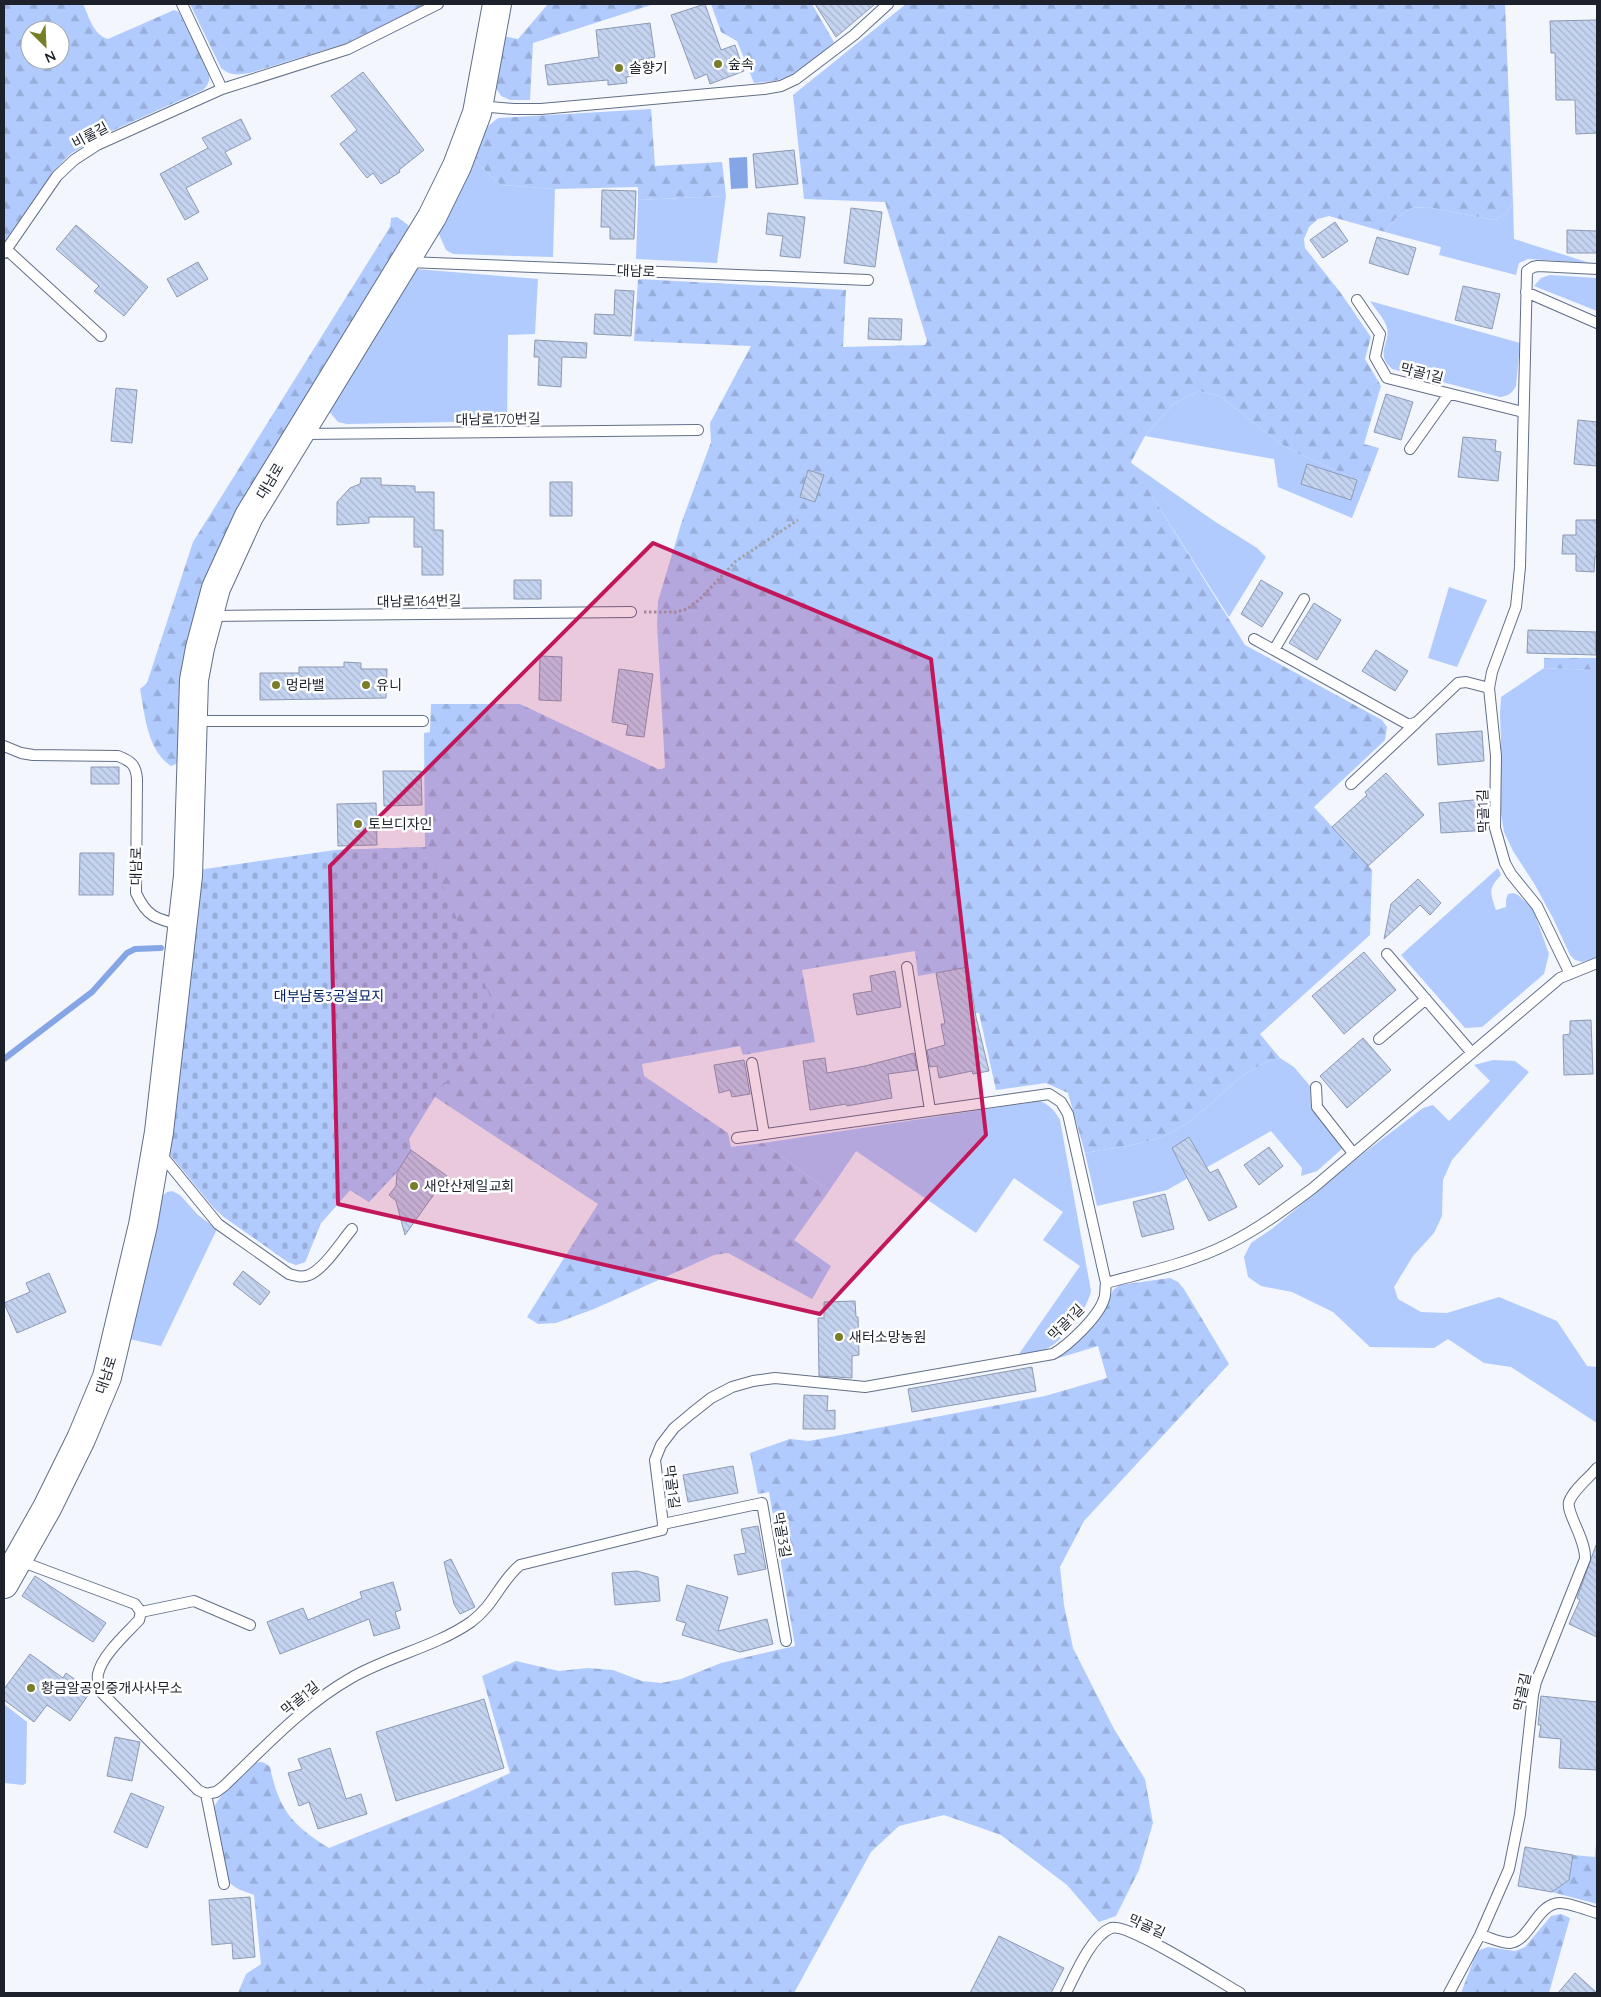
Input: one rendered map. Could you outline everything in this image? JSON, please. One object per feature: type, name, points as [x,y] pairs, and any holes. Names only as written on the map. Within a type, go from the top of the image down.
[{"type":"street","name":"대남로","points":[[4,1584],[47,1508],[81,1439],[107,1378],[143,1225],[156,1149],[188,876],[191,834],[194,680],[216,588],[249,516],[446,192],[468,139],[478,106],[497,4]]},
{"type":"lane","points":[[182,4],[222,89]]},
{"type":"lane","name":"비룰길","points":[[101,336],[5,251],[57,176],[74,160],[98,145],[222,89],[348,49],[438,4]]},
{"type":"lane","points":[[478,106],[541,109],[781,86],[814,67],[854,35],[888,4]]},
{"type":"lane","name":"대남로","points":[[405,262],[868,280]]},
{"type":"lane","name":"막골1길","points":[[1570,974],[1541,912],[1511,874],[1499,848],[1494,828],[1496,756],[1489,688],[1492,672],[1516,607],[1520,567],[1527,271],[1533,267],[1597,269]]},
{"type":"lane","points":[[1526,292],[1597,323]]},
{"type":"lane","name":"막골1길","points":[[1357,300],[1380,334],[1375,357],[1387,378],[1524,412]]},
{"type":"lane","name":"막골1길","points":[[1410,449],[1450,394]]},
{"type":"lane","name":"대남로170번길","points":[[298,434],[698,430]]},
{"type":"lane","points":[[1274,650],[1304,599]]},
{"type":"lane","name":"대남로164번길","points":[[208,616],[631,612]]},
{"type":"lane","points":[[1254,639],[1409,724],[1417,722]]},
{"type":"lane","points":[[1351,784],[1458,683],[1466,682],[1489,688]]},
{"type":"lane","points":[[192,721],[423,721]]},
{"type":"lane","name":"대남로","points":[[4,746],[21,753],[33,755],[118,756],[129,760],[136,769],[137,779],[136,893],[142,906],[149,914],[159,920],[181,925]]},
{"type":"lane","points":[[1388,954],[1472,1053]]},
{"type":"lane","points":[[1106,1283],[1182,1262],[1229,1244],[1271,1219],[1313,1188],[1560,978],[1597,964]]},
{"type":"lane","points":[[907,967],[930,1110]]},
{"type":"lane","points":[[1379,1039],[1426,998]]},
{"type":"lane","points":[[752,1062],[764,1134]]},
{"type":"lane","points":[[1316,1087],[1317,1107],[1354,1153]]},
{"type":"lane","name":"막골1길","points":[[206,1794],[216,1792],[224,1786],[287,1726],[334,1688],[373,1667],[448,1636],[471,1622],[488,1608],[509,1574],[520,1564],[656,1533],[662,1530],[663,1524],[655,1460],[661,1445],[674,1428],[711,1398],[732,1387],[753,1381],[775,1378],[865,1387],[1054,1354],[1065,1347],[1094,1315],[1104,1299],[1106,1283],[1068,1114],[1061,1102],[1049,1094],[737,1138]]},
{"type":"lane","points":[[156,1149],[218,1224],[289,1274],[299,1277],[308,1276],[318,1269],[352,1229]]},
{"type":"lane","name":"막골길","points":[[1449,1993],[1480,1935],[1500,1892],[1514,1848],[1536,1682],[1585,1559],[1583,1540],[1570,1512],[1569,1503],[1574,1494],[1597,1468]]},
{"type":"lane","name":"막골3길","points":[[663,1524],[762,1503],[786,1641]]},
{"type":"lane","points":[[18,1560],[135,1604],[141,1612]]},
{"type":"lane","points":[[141,1612],[194,1601],[250,1625]]},
{"type":"lane","points":[[141,1612],[139,1620],[104,1660],[98,1674],[98,1684],[102,1693],[198,1790],[206,1794],[224,1884]]},
{"type":"lane","points":[[1480,1935],[1507,1943],[1519,1940],[1544,1910],[1560,1903],[1597,1913]]},
{"type":"lane","name":"막골길","points":[[1066,1993],[1091,1947],[1101,1935],[1112,1928],[1124,1928],[1174,1954],[1240,1993]]},
{"type":"path","points":[[631,612],[676,612],[687,609],[699,600],[736,561],[798,520]]},
{"type":"highlighted area","points":[[653,543],[931,659],[986,1135],[820,1314],[338,1204],[330,866]]},
{"type":"green space","points":[[4,4],[83,4],[95,29],[99,34],[108,39],[174,10],[179,12],[209,73],[207,86],[203,90],[96,138],[69,155],[52,173],[4,243]]},
{"type":"green space","points":[[190,4],[425,4],[347,43],[250,73],[231,74],[221,68]]},
{"type":"green space","points":[[548,4],[654,4],[533,43],[530,100],[510,100],[501,96],[496,88],[503,36],[518,39]]},
{"type":"green space","points":[[711,4],[812,4],[834,42],[794,73],[778,80],[754,83],[737,41],[721,32]]},
{"type":"green space","points":[[906,4],[1505,4],[1513,201],[1507,213],[1494,220],[1428,207],[1411,208],[1395,219],[1385,232],[1329,216],[1318,219],[1309,227],[1304,239],[1305,248],[1340,292],[1371,337],[1365,359],[1381,386],[1364,444],[1379,448],[1366,483],[1301,455],[1281,444],[1220,396],[1199,391],[1173,404],[1145,436],[1131,462],[1245,645],[1382,720],[1387,727],[1385,740],[1314,807],[1372,870],[1370,935],[1260,1034],[1280,1058],[1252,1069],[1191,1121],[1178,1129],[1156,1139],[1121,1147],[1085,1153],[1068,1093],[1046,1083],[996,1090],[979,1013],[976,1013],[968,967],[918,976],[915,951],[802,970],[815,1042],[743,1055],[740,1046],[642,1064],[644,1076],[728,1133],[731,1147],[763,1143],[829,1191],[794,1240],[831,1266],[812,1299],[728,1253],[714,1255],[594,1309],[556,1323],[538,1324],[527,1317],[598,1204],[435,1097],[409,1139],[411,1150],[397,1172],[369,1202],[350,1190],[321,1223],[305,1262],[296,1265],[288,1262],[224,1217],[213,1207],[335,850],[425,847],[424,733],[430,732],[431,704],[520,704],[658,769],[665,767],[657,624],[658,601],[682,521],[711,442],[710,423],[751,346],[634,341],[638,279],[846,290],[843,347],[925,345],[927,341],[885,202],[804,199],[793,95]]},
{"type":"green space","points":[[651,109],[655,166],[722,162],[726,196],[638,200],[638,187],[555,189],[501,185],[474,160],[487,127],[498,118]]},
{"type":"green space","points":[[474,160],[501,185],[555,189],[553,257],[453,254],[446,250],[438,232]]},
{"type":"green space","points":[[726,196],[717,263],[636,259],[638,200]]},
{"type":"green space","points":[[1513,201],[1514,239],[1590,263],[1528,259],[1519,263],[1516,275],[1439,255],[1441,247],[1385,232],[1395,219],[1411,208],[1428,207],[1494,220],[1507,213]]},
{"type":"green space","points":[[397,217],[408,225],[410,231],[239,511],[181,758],[176,764],[171,766],[163,759],[152,741],[148,731],[140,689],[147,683],[193,542],[390,227],[391,218]]},
{"type":"green space","points":[[416,269],[538,279],[535,334],[508,335],[507,421],[347,424],[338,422],[328,410]]},
{"type":"green space","points":[[1550,275],[1597,278],[1597,311],[1534,286],[1541,278]]},
{"type":"green space","points":[[1370,301],[1520,343],[1516,386],[1513,391],[1506,396],[1500,397],[1392,369],[1384,358],[1387,336],[1386,325]]},
{"type":"green space","points":[[1199,391],[1220,396],[1281,444],[1301,455],[1366,483],[1352,518],[1278,487],[1274,459],[1145,436],[1173,404]]},
{"type":"green space","points":[[1131,463],[1214,521],[1257,548],[1266,557],[1229,617]]},
{"type":"green space","points":[[1449,587],[1487,600],[1457,667],[1428,658]]},
{"type":"green space","points":[[1544,658],[1597,658],[1597,670],[1544,668]]},
{"type":"green space","points":[[1544,668],[1597,670],[1597,957],[1582,962],[1575,960],[1570,955],[1535,885],[1513,851],[1504,832],[1500,807],[1501,697]]},
{"type":"green space","name":"대부남동3공설묘지","points":[[426,847],[493,1003],[494,1023],[434,1097],[409,1139],[411,1150],[397,1172],[369,1202],[350,1190],[321,1223],[305,1262],[296,1265],[288,1262],[224,1217],[213,1207],[166,1150],[198,870],[335,850]]},
{"type":"green space","points":[[1498,868],[1501,875],[1491,891],[1496,910],[1506,907],[1508,894],[1518,895],[1533,909],[1549,954],[1544,974],[1482,1027],[1465,1028],[1401,955]]},
{"type":"green space","points":[[1280,1058],[1294,1067],[1310,1086],[1311,1108],[1343,1148],[1317,1171],[1301,1176],[1302,1168],[1271,1131],[1167,1190],[1097,1206],[1085,1153],[1133,1145],[1156,1139],[1178,1129],[1191,1121],[1252,1069]]},
{"type":"green space","points":[[1493,1060],[1515,1061],[1529,1072],[1452,1160],[1443,1180],[1442,1216],[1434,1233],[1413,1256],[1394,1287],[1398,1299],[1421,1312],[1447,1313],[1499,1297],[1557,1321],[1587,1366],[1597,1367],[1597,1423],[1511,1367],[1484,1363],[1448,1339],[1434,1348],[1370,1347],[1333,1312],[1292,1292],[1261,1286],[1248,1277],[1244,1257],[1251,1243],[1273,1228],[1360,1156],[1423,1108],[1433,1105],[1449,1121],[1490,1081],[1474,1065]]},
{"type":"green space","points":[[1040,1101],[1047,1104],[1060,1120],[1091,1291],[1080,1316],[1067,1332],[1053,1345],[1033,1353],[1019,1354],[1080,1266],[1043,1240],[1063,1212],[1014,1178],[976,1233],[856,1151],[829,1191],[763,1143]]},
{"type":"green space","points":[[172,1191],[180,1195],[198,1215],[217,1229],[161,1346],[129,1339],[159,1199],[167,1192]]},
{"type":"green space","points":[[1170,1278],[1178,1282],[1184,1289],[1229,1364],[1084,1521],[1060,1567],[1064,1605],[1073,1648],[1114,1729],[1145,1779],[1153,1823],[1139,1870],[1116,1916],[1099,1922],[1067,1885],[1001,1835],[944,1815],[899,1826],[871,1852],[794,1993],[238,1993],[246,1974],[261,1964],[254,1895],[238,1889],[230,1883],[225,1870],[213,1811],[225,1791],[248,1769],[260,1762],[270,1767],[278,1795],[289,1815],[305,1832],[329,1848],[469,1792],[510,1773],[482,1676],[516,1661],[559,1671],[588,1668],[613,1670],[642,1681],[661,1683],[681,1679],[721,1663],[795,1646],[769,1492],[758,1494],[750,1453],[790,1439],[809,1441],[1045,1396],[1107,1378],[1098,1346],[1052,1360],[1068,1349],[1109,1299],[1113,1290],[1120,1285]]},
{"type":"green space","points":[[4,1704],[27,1722],[26,1783],[23,1785],[4,1783]]},
{"type":"green space","points":[[1597,1829],[1597,1904],[1552,1892],[1569,1880],[1573,1855],[1595,1857]]},
{"type":"green space","points":[[1561,1914],[1570,1918],[1549,1993],[1461,1993],[1477,1951],[1488,1947],[1515,1951],[1525,1947],[1551,1916]]},
{"type":"shaded area","points":[[747,157],[748,188],[731,189],[729,158]]},
{"type":"building","points":[[705,4],[721,50],[735,45],[744,71],[710,84],[707,74],[695,79],[671,15]]},
{"type":"building","points":[[815,4],[875,4],[836,37]]},
{"type":"building","points":[[1597,20],[1597,133],[1576,134],[1575,100],[1556,100],[1555,53],[1551,53],[1550,21]]},
{"type":"building","points":[[650,23],[655,57],[639,60],[641,75],[626,77],[627,83],[608,85],[608,80],[548,85],[545,65],[599,57],[596,30]]},
{"type":"building","points":[[363,72],[424,150],[399,170],[400,172],[381,184],[373,173],[367,178],[340,144],[357,130],[331,96]]},
{"type":"building","points":[[241,119],[251,139],[225,152],[232,164],[186,188],[199,212],[185,220],[160,174],[208,148],[202,138]]},
{"type":"building","points":[[794,150],[798,184],[756,188],[753,154]]},
{"type":"building","points":[[602,190],[636,191],[634,239],[610,239],[610,227],[601,227]]},
{"type":"building","points":[[851,208],[882,212],[875,267],[844,263]]},
{"type":"building","points":[[768,213],[805,217],[800,258],[780,256],[783,236],[766,234]]},
{"type":"building","points":[[1335,222],[1348,241],[1323,258],[1310,240]]},
{"type":"building","points":[[76,225],[148,287],[124,316],[94,291],[99,286],[56,249]]},
{"type":"building","points":[[1567,230],[1597,231],[1597,253],[1567,253]]},
{"type":"building","points":[[1377,237],[1416,248],[1408,275],[1369,263]]},
{"type":"building","points":[[198,262],[208,279],[177,297],[167,279]]},
{"type":"building","points":[[1463,286],[1500,294],[1492,329],[1455,320]]},
{"type":"building","points":[[615,290],[634,291],[631,336],[594,334],[595,314],[614,315]]},
{"type":"building","points":[[869,318],[902,319],[901,340],[868,339]]},
{"type":"building","points":[[535,340],[587,343],[586,358],[562,357],[561,387],[538,385],[539,357],[534,357]]},
{"type":"building","points":[[116,388],[137,390],[132,443],[111,441]]},
{"type":"building","points":[[1386,394],[1413,402],[1401,440],[1374,432]]},
{"type":"building","points":[[1578,420],[1597,422],[1597,466],[1574,464]]},
{"type":"building","points":[[1463,437],[1496,440],[1495,451],[1501,452],[1498,481],[1458,477]]},
{"type":"building","points":[[1307,464],[1357,480],[1351,500],[1301,484]]},
{"type":"building","points":[[808,470],[824,475],[815,502],[800,497]]},
{"type":"building","points":[[361,478],[381,478],[381,485],[415,486],[415,492],[434,492],[434,530],[443,530],[443,575],[422,575],[422,547],[414,547],[414,517],[369,517],[369,523],[337,525],[337,502],[350,488],[360,484]]},
{"type":"building","points":[[550,482],[572,482],[572,516],[550,516]]},
{"type":"building","points":[[1576,520],[1597,520],[1597,556],[1595,556],[1594,572],[1576,571],[1576,554],[1562,554],[1563,535],[1576,535]]},
{"type":"building","points":[[514,580],[541,580],[541,599],[514,599]]},
{"type":"building","points":[[1261,580],[1283,593],[1262,627],[1241,614]]},
{"type":"building","points":[[1314,603],[1341,620],[1317,660],[1289,643]]},
{"type":"building","points":[[1528,630],[1596,632],[1596,655],[1527,653]]},
{"type":"building","points":[[1376,650],[1408,671],[1395,691],[1362,671]]},
{"type":"building","points":[[540,656],[562,657],[561,701],[539,700]]},
{"type":"building","points":[[344,662],[361,663],[361,669],[387,669],[386,698],[260,700],[260,673],[299,673],[299,667],[344,667]]},
{"type":"building","points":[[619,669],[653,674],[644,737],[626,735],[628,725],[612,722]]},
{"type":"building","points":[[1482,731],[1484,761],[1438,765],[1436,734]]},
{"type":"building","points":[[91,767],[119,767],[119,784],[91,784]]},
{"type":"building","points":[[383,771],[421,771],[422,805],[384,806]]},
{"type":"building","points":[[1386,773],[1424,815],[1368,866],[1332,827],[1367,795],[1365,792]]},
{"type":"building","points":[[1485,799],[1488,830],[1441,833],[1439,803]]},
{"type":"building","points":[[376,803],[377,845],[338,846],[337,804]]},
{"type":"building","points":[[80,853],[114,853],[113,895],[79,895]]},
{"type":"building","points":[[1418,879],[1441,903],[1430,915],[1420,905],[1384,939],[1391,904]]},
{"type":"building","points":[[1364,952],[1396,990],[1344,1034],[1312,996]]},
{"type":"building","points":[[968,967],[976,1017],[989,1071],[973,1074],[972,1071],[939,1078],[937,1066],[930,1067],[927,1050],[945,1045],[941,1024],[945,1024],[936,973]]},
{"type":"building","points":[[895,971],[901,1007],[857,1015],[853,994],[872,991],[870,976]]},
{"type":"building","points":[[1591,1020],[1593,1074],[1564,1075],[1563,1035],[1570,1034],[1570,1021]]},
{"type":"building","points":[[1363,1038],[1391,1070],[1347,1108],[1320,1076]]},
{"type":"building","points":[[914,1053],[917,1070],[888,1074],[892,1098],[810,1110],[803,1061],[825,1058],[827,1073],[865,1066]]},
{"type":"building","points":[[744,1060],[750,1094],[732,1097],[730,1090],[719,1093],[714,1065]]},
{"type":"building","points":[[1189,1137],[1210,1173],[1218,1169],[1237,1207],[1209,1221],[1172,1148]]},
{"type":"building","points":[[1269,1147],[1283,1166],[1259,1185],[1244,1165]]},
{"type":"building","points":[[411,1150],[447,1176],[405,1235],[396,1201],[389,1195],[396,1186],[397,1172]]},
{"type":"building","points":[[1165,1194],[1174,1229],[1142,1237],[1133,1202]]},
{"type":"building","points":[[243,1271],[270,1292],[260,1305],[233,1284]]},
{"type":"building","points":[[49,1273],[66,1312],[17,1333],[4,1303],[30,1292],[26,1283]]},
{"type":"building","points":[[855,1301],[856,1317],[858,1317],[859,1355],[852,1356],[852,1378],[819,1376],[818,1318],[824,1318],[824,1302]]},
{"type":"building","points":[[1032,1367],[1036,1391],[912,1412],[908,1389]]},
{"type":"building","points":[[804,1395],[828,1396],[827,1411],[835,1410],[835,1429],[803,1429]]},
{"type":"building","points":[[733,1466],[738,1493],[688,1502],[683,1475]]},
{"type":"building","points":[[758,1526],[766,1569],[738,1575],[734,1555],[746,1553],[741,1529]]},
{"type":"building","points":[[1596,1545],[1597,1637],[1569,1624],[1580,1600],[1577,1598]]},
{"type":"building","points":[[451,1559],[475,1607],[460,1614],[454,1604],[444,1562]]},
{"type":"building","points":[[637,1571],[658,1577],[660,1601],[615,1605],[612,1573]]},
{"type":"building","points":[[35,1576],[106,1623],[93,1642],[22,1596]]},
{"type":"building","points":[[393,1582],[401,1610],[395,1612],[400,1628],[374,1636],[369,1619],[280,1654],[267,1622],[303,1608],[308,1620],[362,1598],[360,1592]]},
{"type":"building","points":[[687,1585],[728,1597],[718,1631],[767,1619],[773,1644],[740,1652],[682,1635],[686,1623],[676,1620]]},
{"type":"building","points":[[30,1654],[63,1678],[66,1673],[91,1691],[70,1721],[47,1705],[34,1722],[4,1700],[4,1689]]},
{"type":"building","points":[[1541,1696],[1597,1702],[1597,1770],[1559,1768],[1561,1739],[1539,1737],[1541,1725],[1538,1725]]},
{"type":"building","points":[[484,1699],[504,1768],[396,1801],[376,1732]]},
{"type":"building","points":[[115,1737],[140,1742],[132,1781],[107,1776]]},
{"type":"building","points":[[330,1748],[346,1799],[361,1794],[367,1814],[318,1829],[309,1802],[299,1806],[288,1773],[302,1769],[298,1759]]},
{"type":"building","points":[[131,1793],[164,1807],[147,1848],[114,1832]]},
{"type":"building","points":[[1525,1847],[1573,1855],[1569,1880],[1552,1892],[1518,1886]]},
{"type":"building","points":[[250,1897],[255,1957],[233,1959],[232,1943],[212,1945],[209,1900]]},
{"type":"building","points":[[999,1936],[1064,1968],[1051,1993],[970,1993]]},
{"type":"building","points":[[1575,1973],[1597,1993],[1558,1993]]},
{"type":"waterway","points":[[4,1059],[92,992],[127,953],[135,949],[161,948]]},
{"type":"place","name":"숲속","points":[[718,64]]},
{"type":"place","name":"솔향기","points":[[619,68]]},
{"type":"place","name":"멍라밸","points":[[276,685]]},
{"type":"place","name":"유니","points":[[366,685]]},
{"type":"place","name":"토브디자인","points":[[358,824]]},
{"type":"place","name":"새안산제일교회","points":[[414,1186]]},
{"type":"place","name":"새터소망농원","points":[[839,1337]]},
{"type":"place","name":"황금알공인중개사사무소","points":[[31,1688]]}]
